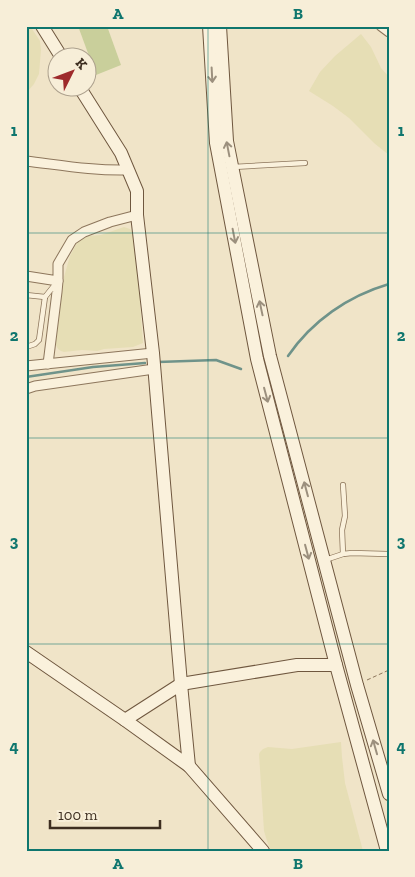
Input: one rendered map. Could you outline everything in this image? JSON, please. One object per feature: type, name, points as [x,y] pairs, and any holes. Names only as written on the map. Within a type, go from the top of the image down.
[{"type":"main road","points":[[42,26],[56,48]]},
{"type":"main road","points":[[209,26],[216,143],[257,359],[336,665],[387,851]]},
{"type":"main road","points":[[220,26],[226,141],[270,356],[357,685],[389,794]]},
{"type":"main road","points":[[86,98],[120,153],[137,191],[137,215],[154,369],[189,766]]},
{"type":"main road","points":[[26,652],[189,766],[263,851]]},
{"type":"main road","points":[[125,720],[181,684],[297,665],[336,665]]},
{"type":"street","points":[[381,26],[389,32]]},
{"type":"street","points":[[26,161],[86,168],[128,170]]},
{"type":"street","points":[[48,364],[58,292],[58,264],[66,249],[72,240],[84,232],[110,222],[137,215]]},
{"type":"street","points":[[26,276],[58,280]]},
{"type":"street","points":[[26,366],[152,353]]},
{"type":"street","points":[[26,389],[35,386],[154,369]]},
{"type":"lane","points":[[232,168],[305,163]]},
{"type":"lane","points":[[26,348],[39,340],[45,297],[58,280]]},
{"type":"lane","points":[[26,295],[45,297]]},
{"type":"lane","points":[[343,485],[345,516],[342,530],[343,554]]},
{"type":"lane","points":[[324,560],[352,553],[387,554]]},
{"type":"path","points":[[357,685],[389,670]]},
{"type":"shaded area","points":[[26,26],[30,26],[40,41],[41,50],[39,74],[34,84],[26,93]]},
{"type":"shaded area","points":[[361,34],[371,47],[381,68],[389,77],[389,155],[349,118],[309,91],[320,72],[335,56]]},
{"type":"shaded area","points":[[124,227],[134,233],[140,284],[143,343],[133,347],[97,351],[61,351],[55,343],[64,277],[70,256],[78,241],[88,236],[101,235]]},
{"type":"shaded area","points":[[341,742],[345,783],[363,851],[271,851],[264,831],[260,752],[268,747],[292,749]]},
{"type":"green space","points":[[78,26],[107,26],[121,65],[98,74],[98,48],[86,48]]},
{"type":"waterway","points":[[288,356],[308,332],[332,311],[359,295],[389,284]]},
{"type":"waterway","points":[[158,362],[216,360],[241,369]]},
{"type":"waterway","points":[[26,377],[93,367],[145,363]]}]
